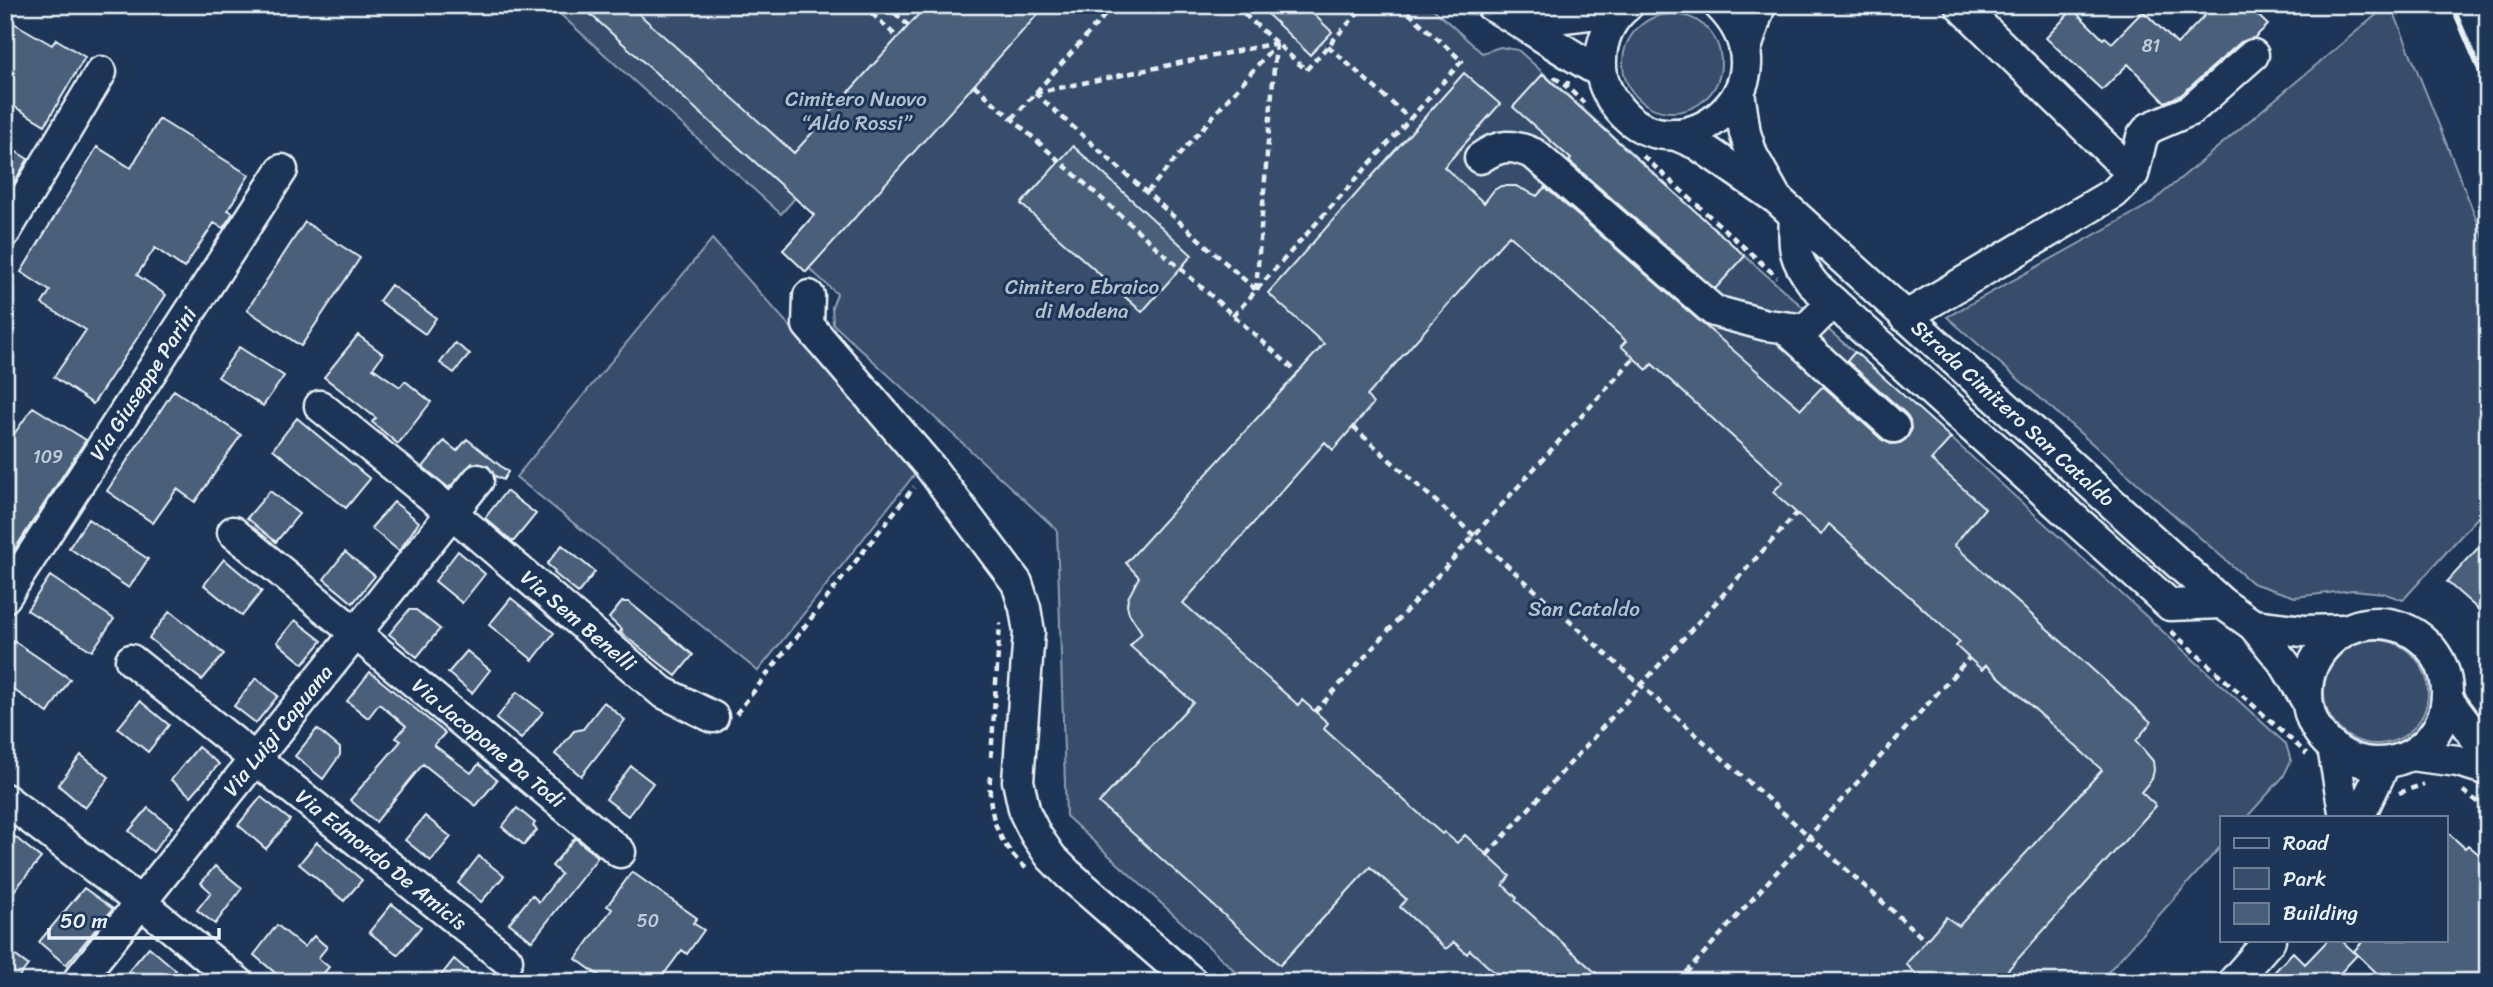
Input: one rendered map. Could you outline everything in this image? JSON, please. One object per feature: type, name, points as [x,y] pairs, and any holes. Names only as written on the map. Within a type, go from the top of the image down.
[{"type":"street","points":[[1492,5],[1522,22],[1573,58],[1601,72],[1604,38],[1611,23],[1625,7]]},
{"type":"street","points":[[1674,134],[1694,131],[1713,123],[1728,110],[1739,92],[1745,72],[1745,51],[1741,34],[1719,5]]},
{"type":"street","points":[[1745,51],[1760,5]]},
{"type":"street","points":[[1960,5],[2133,174]]},
{"type":"street","points":[[1522,22],[1625,7]]},
{"type":"street","points":[[1905,317],[2114,194],[2133,174],[2142,138],[2149,128],[2190,110],[2253,55]]},
{"type":"street","points":[[5,232],[101,72]]},
{"type":"street","name":"Strada Cimitero San Cataldo","points":[[1601,72],[1609,97],[1626,117],[1648,130],[1674,134],[1697,144],[1786,208],[2222,603],[2253,625],[2285,664],[2307,701]]},
{"type":"street","name":"Strada Cimitero San Cataldo","points":[[1739,92],[1745,134],[1752,155],[1786,208]]},
{"type":"street","points":[[1480,158],[1499,146],[1513,147],[1534,154],[1714,311],[1785,328],[1807,328],[1833,302]]},
{"type":"street","name":"Via Giuseppe Parini","points":[[5,597],[282,170]]},
{"type":"street","points":[[1786,208],[1794,234],[1798,265],[1814,285],[2170,605],[2222,603]]},
{"type":"street","points":[[809,296],[808,324],[930,467],[1017,583],[1029,632],[1018,781],[1025,813],[1036,835],[1051,857],[1068,874],[1192,982]]},
{"type":"street","points":[[1785,328],[1894,427]]},
{"type":"street","name":"Via Sem Benelli","points":[[320,405],[452,513],[662,692],[713,717]]},
{"type":"street","name":"Via Luigi Capuana","points":[[77,982],[478,480]]},
{"type":"street","name":"Via Jacopone Da Todi","points":[[233,533],[621,852]]},
{"type":"street","points":[[2361,816],[2398,759],[2423,747],[2435,733],[2446,712],[2448,689],[2442,666],[2432,649],[2415,634],[2397,625],[2366,623],[2345,630],[2329,641],[2315,659],[2308,677],[2307,701],[2312,721],[2325,741],[2340,753],[2360,762],[2398,759],[2458,761],[2488,770]]},
{"type":"street","name":"Strada Cimitero San Cataldo","points":[[2253,625],[2303,631],[2345,630]]},
{"type":"street","name":"Via Edmondo De Amicis","points":[[131,660],[508,960]]},
{"type":"street","points":[[2447,699],[2488,754]]},
{"type":"street","points":[[2333,747],[2345,816]]},
{"type":"street","points":[[5,799],[140,902],[238,982]]},
{"type":"street","points":[[2233,982],[2268,942]]},
{"type":"path","points":[[863,5],[898,38]]},
{"type":"path","points":[[886,5],[909,26]]},
{"type":"path","points":[[1012,119],[1114,5]]},
{"type":"path","points":[[1250,5],[1243,13],[1306,70],[1357,14],[1347,5]]},
{"type":"path","points":[[1233,316],[1462,61],[1400,5]]},
{"type":"path","points":[[1035,93],[1276,43]]},
{"type":"path","points":[[1147,192],[1276,43]]},
{"type":"path","points":[[1256,290],[1276,43]]},
{"type":"path","points":[[1328,46],[1410,119]]},
{"type":"path","points":[[974,85],[1298,373]]},
{"type":"path","points":[[1035,93],[1256,290]]},
{"type":"path","points":[[1315,712],[1634,358]]},
{"type":"path","points":[[1353,427],[1926,941]]},
{"type":"path","points":[[713,717],[724,718],[739,712],[930,467]]},
{"type":"path","points":[[1488,855],[1797,513]]},
{"type":"path","points":[[1678,982],[1969,658]]},
{"type":"path","points":[[2391,797],[2425,783]]},
{"type":"path","points":[[2459,790],[2469,794],[2488,809]]},
{"type":"green space","name":"San Cataldo","points":[[550,5],[1429,5],[1482,53],[1500,47],[1518,50],[1951,438],[2286,744],[2291,761],[2283,777],[2248,816],[2220,816],[2220,847],[2099,982],[1247,982],[1066,816],[1057,530],[833,324],[832,307],[837,294],[810,269],[806,272],[783,250],[814,215],[795,198],[781,214]]},
{"type":"green space","points":[[2391,5],[2488,248],[2488,506],[2403,600],[2383,593],[2353,590],[2295,597],[2252,583],[1947,317],[2150,204]]},
{"type":"green space","points":[[1672,14],[1691,18],[1707,28],[1717,44],[1721,63],[1717,82],[1707,98],[1691,108],[1672,112],[1653,108],[1637,98],[1627,82],[1623,63],[1627,44],[1637,28],[1653,18]]},
{"type":"green space","points":[[712,239],[918,470],[758,671],[516,477]]},
{"type":"green space","points":[[2376,640],[2396,644],[2413,655],[2424,672],[2428,692],[2424,712],[2413,729],[2396,740],[2376,744],[2356,740],[2339,729],[2328,712],[2324,692],[2328,672],[2339,655],[2356,644]]},
{"type":"building","points":[[580,5],[629,5],[794,153],[927,5],[1046,5],[806,272],[783,250],[814,215]]},
{"type":"building","points":[[1258,5],[1304,5],[1332,32],[1310,55]]},
{"type":"building","points":[[2215,5],[2247,5],[2268,25],[2254,38],[2241,42],[2181,95],[2165,102],[2128,64],[2102,90],[2046,38],[2073,9],[2103,39],[2105,37],[2112,43],[2143,11],[2177,44]]},
{"type":"building","points":[[5,18],[52,45],[56,39],[85,57],[45,125],[5,101]]},
{"type":"building","points":[[1464,73],[1500,104],[1444,167],[1484,203],[1494,190],[1501,186],[1516,186],[1537,196],[1545,187],[1801,409],[1824,387],[1882,440],[1891,444],[1900,443],[1911,431],[1910,421],[1906,414],[1847,361],[1855,352],[1951,438],[1931,460],[1985,508],[1954,545],[2151,722],[2136,741],[2153,761],[2152,779],[2141,792],[2156,806],[1997,982],[1924,982],[1906,964],[1946,917],[1959,926],[2102,770],[1986,665],[1982,670],[1956,646],[1960,642],[1829,524],[1821,535],[1773,492],[1783,482],[1652,364],[1647,370],[1621,346],[1626,341],[1509,235],[1367,396],[1373,404],[1333,450],[1325,442],[1183,603],[1298,705],[1302,700],[1328,723],[1324,729],[1442,834],[1444,832],[1457,843],[1465,835],[1510,876],[1503,885],[1517,898],[1515,900],[1606,982],[1505,982],[1470,950],[1467,954],[1454,942],[1446,949],[1400,907],[1406,899],[1370,867],[1280,965],[1099,803],[1193,702],[1130,646],[1142,633],[1127,605],[1139,577],[1126,563],[1324,344],[1268,293]]},
{"type":"building","points":[[1543,74],[1745,256],[1715,289],[1569,161],[1571,159],[1513,107]]},
{"type":"building","points":[[159,119],[249,175],[228,210],[233,213],[223,228],[214,223],[184,268],[155,248],[137,275],[166,295],[93,404],[54,377],[86,330],[42,304],[50,291],[21,272],[97,147],[131,168]]},
{"type":"building","points":[[5,145],[28,159],[5,198]]},
{"type":"building","points":[[1073,146],[1192,255],[1142,312],[1021,204]]},
{"type":"building","points":[[305,222],[360,258],[301,346],[247,310]]},
{"type":"building","points":[[391,285],[436,318],[425,334],[379,301]]},
{"type":"building","points":[[358,335],[383,354],[373,368],[400,387],[405,381],[431,402],[398,444],[372,422],[376,418],[324,377]]},
{"type":"building","points":[[455,343],[470,354],[454,373],[440,363]]},
{"type":"building","points":[[239,347],[284,376],[263,406],[218,377]]},
{"type":"building","points":[[174,390],[241,435],[195,502],[177,489],[153,523],[107,491]]},
{"type":"building","points":[[33,407],[86,440],[5,564],[5,447]]},
{"type":"building","points":[[297,418],[370,479],[346,508],[273,449]]},
{"type":"building","points":[[467,439],[508,472],[503,480],[495,476],[488,466],[472,463],[449,488],[423,467],[444,441],[457,451]]},
{"type":"building","points":[[270,491],[299,514],[276,542],[247,518]]},
{"type":"building","points":[[506,491],[536,514],[513,542],[485,518]]},
{"type":"building","points":[[394,502],[419,522],[399,551],[371,528]]},
{"type":"building","points":[[88,519],[148,559],[129,588],[69,548]]},
{"type":"building","points":[[2488,537],[2488,618],[2447,582]]},
{"type":"building","points":[[562,545],[595,572],[578,593],[547,564]]},
{"type":"building","points":[[458,551],[485,574],[462,603],[435,581]]},
{"type":"building","points":[[345,552],[375,576],[353,603],[324,579]]},
{"type":"building","points":[[224,559],[262,591],[242,616],[204,585]]},
{"type":"building","points":[[50,576],[114,619],[92,651],[27,610]]},
{"type":"building","points":[[511,598],[554,633],[533,660],[489,625]]},
{"type":"building","points":[[622,602],[629,602],[693,655],[676,676],[620,632],[622,630],[609,618]]},
{"type":"building","points":[[409,610],[416,610],[440,629],[417,657],[389,634]]},
{"type":"building","points":[[170,611],[224,654],[202,680],[149,638]]},
{"type":"building","points":[[295,620],[322,641],[303,664],[277,642]]},
{"type":"building","points":[[5,635],[70,679],[48,713],[5,684]]},
{"type":"building","points":[[467,651],[490,670],[472,693],[448,673]]},
{"type":"building","points":[[370,672],[445,733],[434,745],[471,773],[479,764],[497,780],[476,806],[423,764],[376,822],[350,800],[401,741],[396,738],[406,726],[379,704],[368,718],[347,701]]},
{"type":"building","points":[[256,678],[278,696],[256,723],[234,706]]},
{"type":"building","points":[[517,692],[543,712],[521,739],[496,719]]},
{"type":"building","points":[[140,701],[169,725],[148,752],[118,728]]},
{"type":"building","points":[[604,702],[625,720],[581,776],[555,754],[574,731],[583,729]]},
{"type":"building","points":[[317,729],[340,748],[340,755],[323,779],[295,756]]},
{"type":"building","points":[[198,747],[219,764],[191,796],[171,780]]},
{"type":"building","points":[[81,755],[109,777],[85,808],[58,785]]},
{"type":"building","points":[[631,766],[653,783],[628,816],[606,799]]},
{"type":"building","points":[[261,797],[290,820],[266,849],[238,825]]},
{"type":"building","points":[[148,808],[172,827],[153,852],[129,831]]},
{"type":"building","points":[[517,808],[535,823],[533,826],[537,830],[524,845],[502,827]]},
{"type":"building","points":[[425,816],[451,837],[431,861],[405,840]]},
{"type":"building","points":[[5,829],[41,858],[5,902]]},
{"type":"building","points":[[2448,833],[2465,848],[2468,845],[2488,862],[2488,974],[2481,982],[2386,982],[2354,951],[2362,942],[2448,942]]},
{"type":"building","points":[[575,838],[598,857],[532,941],[509,923],[532,895],[539,902],[561,874],[552,866]]},
{"type":"building","points":[[317,842],[362,880],[344,901],[299,864]]},
{"type":"building","points":[[479,856],[504,876],[481,902],[458,883]]},
{"type":"building","points":[[215,866],[242,888],[215,924],[197,910],[211,892],[201,883]]},
{"type":"building","points":[[632,872],[697,918],[693,923],[704,930],[687,954],[682,950],[658,982],[608,982],[576,959],[612,909],[607,906]]},
{"type":"building","points":[[84,888],[113,909],[66,965],[39,942]]},
{"type":"building","points":[[392,904],[421,927],[398,955],[369,932]]},
{"type":"building","points":[[277,925],[304,947],[314,936],[327,947],[318,958],[329,967],[316,982],[286,982],[254,955]]},
{"type":"building","points":[[2326,942],[2343,942],[2357,955],[2332,982],[2265,982],[2293,952],[2305,964]]},
{"type":"building","points":[[149,947],[176,970],[166,982],[136,982],[126,974]]},
{"type":"building","points":[[5,948],[28,965],[15,982],[5,982]]},
{"type":"building","points":[[454,959],[481,982],[436,982]]},
{"type":"railway","points":[[2452,5],[2488,90]]},
{"type":"railway","points":[[2484,5],[2488,14]]},
{"type":"park label","name":"Cimitero Nuovo “Aldo Rossi”","points":[[856,111]]},
{"type":"park label","name":"Cimitero Ebraico di Modena","points":[[1082,299]]}]
